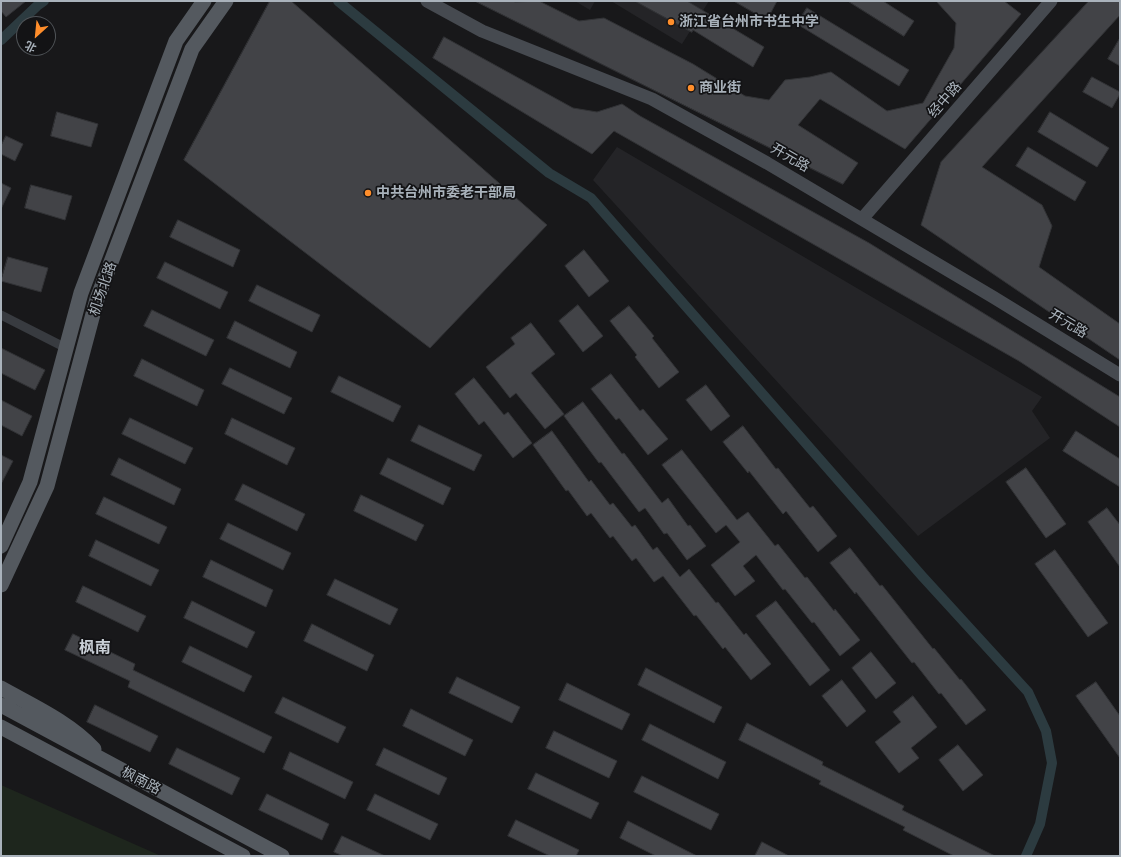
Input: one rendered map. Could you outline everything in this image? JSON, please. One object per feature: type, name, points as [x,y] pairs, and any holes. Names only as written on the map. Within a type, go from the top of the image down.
[{"type":"main road","name":"机场北路","points":[[1,546],[30,482],[81,293],[176,41],[204,1]]},
{"type":"main road","name":"机场北路","points":[[1,585],[47,486],[98,299],[192,49],[226,1]]},
{"type":"main road","name":"开元路","points":[[427,1],[482,31],[652,99],[767,163],[862,219],[1120,375]]},
{"type":"main road","name":"经中路","points":[[862,219],[1051,1]]},
{"type":"main road","points":[[1,688],[62,723],[86,740],[106,762]]},
{"type":"main road","name":"枫南路","points":[[1,705],[282,856]]},
{"type":"main road","name":"枫南路","points":[[3,729],[243,856]]},
{"type":"street","points":[[1,315],[66,348]]},
{"type":"shaded area","points":[[575,1],[595,1],[590,10]]},
{"type":"shaded area","name":"浙江省台州市书生中学","points":[[611,1],[709,1],[682,44]]},
{"type":"shaded area","points":[[617,147],[1042,397],[1032,411],[1050,438],[918,536],[593,180]]},
{"type":"shaded area","points":[[1,785],[161,856],[1,856]]},
{"type":"building","points":[[1,1],[26,1],[6,17],[1,11]]},
{"type":"building","name":"中共台州市委老干部局","points":[[270,1],[291,1],[547,225],[430,348],[184,160]]},
{"type":"building","name":"商业街","points":[[475,1],[539,1],[579,21],[604,18],[693,64],[745,96],[769,100],[785,80],[810,77],[831,72],[887,111],[923,103],[954,48],[956,23],[936,1],[1004,1],[1021,14],[905,149],[820,99],[798,125],[858,163],[843,184]]},
{"type":"building","points":[[635,1],[687,1],[764,47],[753,67],[693,30],[692,32]]},
{"type":"building","points":[[734,1],[777,1],[767,20]]},
{"type":"building","points":[[848,1],[883,1],[914,21],[904,36]]},
{"type":"building","points":[[1089,1],[1120,1],[1120,15],[982,167],[1042,205],[1052,226],[1039,267],[1120,324],[1120,360],[921,225],[941,162]]},
{"type":"building","points":[[807,8],[909,70],[899,86],[797,24]]},
{"type":"building","points":[[444,37],[573,108],[597,112],[622,104],[640,116],[869,243],[1120,397],[1120,427],[1019,361],[614,131],[592,154],[433,58]]},
{"type":"building","points":[[1120,38],[1120,66],[1108,59]]},
{"type":"building","points":[[1092,77],[1120,92],[1112,108],[1083,92]]},
{"type":"building","points":[[57,112],[98,124],[91,147],[51,136]]},
{"type":"building","points":[[1050,112],[1109,148],[1097,167],[1038,132]]},
{"type":"building","points":[[6,136],[23,144],[15,161],[1,154],[1,146]]},
{"type":"building","points":[[1028,147],[1086,182],[1075,201],[1016,166]]},
{"type":"building","points":[[1,183],[11,188],[1,209]]},
{"type":"building","points":[[31,185],[72,196],[65,220],[25,208]]},
{"type":"building","points":[[178,220],[240,250],[233,267],[170,237]]},
{"type":"building","points":[[584,250],[609,281],[589,297],[565,266]]},
{"type":"building","points":[[8,257],[48,268],[41,292],[1,281]]},
{"type":"building","points":[[165,262],[228,292],[220,309],[157,278]]},
{"type":"building","points":[[257,285],[320,315],[312,332],[249,301]]},
{"type":"building","points":[[578,305],[603,336],[583,352],[559,321]]},
{"type":"building","points":[[629,306],[654,336],[652,338],[679,372],[659,388],[635,357],[637,355],[610,321]]},
{"type":"building","points":[[152,310],[214,340],[206,356],[144,326]]},
{"type":"building","points":[[235,321],[297,352],[290,368],[227,338]]},
{"type":"building","points":[[531,323],[555,354],[531,373],[564,414],[545,429],[516,393],[510,398],[486,367],[515,344],[511,338]]},
{"type":"building","points":[[1,348],[45,370],[35,390],[1,373]]},
{"type":"building","points":[[142,359],[204,390],[197,406],[134,376]]},
{"type":"building","points":[[230,368],[292,398],[284,414],[222,384]]},
{"type":"building","points":[[611,374],[640,411],[643,409],[668,439],[648,455],[619,418],[616,420],[591,389]]},
{"type":"building","points":[[339,376],[401,406],[393,422],[331,392]]},
{"type":"building","points":[[474,378],[504,415],[508,412],[532,443],[513,458],[484,421],[479,425],[455,394]]},
{"type":"building","points":[[706,385],[730,416],[711,431],[686,400]]},
{"type":"building","points":[[1,400],[32,416],[22,436],[1,425]]},
{"type":"building","points":[[583,402],[622,454],[624,453],[662,503],[668,498],[688,526],[690,525],[706,546],[687,560],[667,533],[664,534],[645,508],[639,512],[601,462],[599,463],[564,416]]},
{"type":"building","points":[[130,418],[193,448],[185,464],[122,434]]},
{"type":"building","points":[[232,418],[295,448],[287,465],[225,434]]},
{"type":"building","points":[[419,425],[482,455],[474,471],[411,441]]},
{"type":"building","points":[[743,426],[776,469],[778,468],[810,508],[813,506],[837,536],[818,552],[786,511],[783,514],[749,471],[748,473],[723,442]]},
{"type":"building","points":[[552,431],[589,482],[591,480],[610,505],[613,503],[632,527],[635,525],[653,550],[657,547],[680,577],[689,569],[716,603],[718,602],[744,635],[746,633],[771,664],[751,680],[725,647],[723,649],[696,615],[694,616],[663,576],[654,582],[636,558],[632,561],[613,536],[610,538],[591,513],[587,516],[568,490],[566,491],[533,445]]},
{"type":"building","points":[[1076,431],[1120,459],[1120,487],[1063,451]]},
{"type":"building","points":[[682,450],[737,520],[748,512],[775,546],[778,544],[805,578],[807,577],[834,611],[835,609],[860,640],[840,656],[814,622],[812,623],[785,589],[783,590],[756,555],[743,566],[755,581],[735,596],[711,565],[740,542],[726,525],[716,533],[662,465]]},
{"type":"building","points":[[1,455],[13,461],[1,484]]},
{"type":"building","points":[[119,458],[181,489],[174,505],[111,475]]},
{"type":"building","points":[[388,458],[451,488],[443,505],[380,474]]},
{"type":"building","points":[[1026,468],[1066,524],[1046,538],[1006,482]]},
{"type":"building","points":[[243,484],[305,514],[297,531],[235,500]]},
{"type":"building","points":[[361,495],[424,525],[416,541],[354,511]]},
{"type":"building","points":[[104,497],[167,527],[159,544],[96,514]]},
{"type":"building","points":[[1107,508],[1120,525],[1120,567],[1088,522]]},
{"type":"building","points":[[228,523],[291,553],[283,570],[220,539]]},
{"type":"building","points":[[96,540],[159,570],[151,586],[89,556]]},
{"type":"building","points":[[850,548],[880,586],[882,585],[933,649],[934,648],[960,680],[961,679],[986,710],[966,725],[914,662],[912,663],[856,592],[855,594],[830,563]]},
{"type":"building","points":[[1055,550],[1108,623],[1088,637],[1035,564]]},
{"type":"building","points":[[211,560],[273,590],[266,607],[203,577]]},
{"type":"building","points":[[335,579],[398,609],[390,625],[327,595]]},
{"type":"building","points":[[83,586],[146,616],[138,632],[76,602]]},
{"type":"building","points":[[192,601],[255,632],[247,648],[184,618]]},
{"type":"building","points":[[776,601],[830,670],[810,686],[756,616]]},
{"type":"building","points":[[312,624],[374,655],[367,671],[304,641]]},
{"type":"building","points":[[73,634],[135,664],[133,670],[272,737],[264,753],[128,687],[130,681],[65,650]]},
{"type":"building","points":[[190,646],[252,676],[244,692],[182,662]]},
{"type":"building","points":[[871,652],[896,683],[876,699],[852,668]]},
{"type":"building","points":[[646,668],[722,707],[714,723],[638,685]]},
{"type":"building","points":[[457,677],[520,707],[512,723],[449,693]]},
{"type":"building","points":[[842,680],[866,711],[847,727],[822,696]]},
{"type":"building","points":[[1096,682],[1120,716],[1120,758],[1076,696]]},
{"type":"building","points":[[567,683],[630,714],[622,730],[559,700]]},
{"type":"building","points":[[913,696],[937,727],[911,748],[919,758],[899,773],[875,742],[901,722],[893,712]]},
{"type":"building","points":[[283,697],[346,727],[338,743],[275,713]]},
{"type":"building","points":[[95,705],[158,736],[150,752],[87,722]]},
{"type":"building","points":[[411,709],[473,740],[465,756],[403,726]]},
{"type":"building","points":[[747,723],[823,762],[822,765],[904,806],[902,810],[995,856],[954,856],[903,830],[905,827],[819,784],[821,781],[739,740]]},
{"type":"building","points":[[650,724],[726,762],[718,779],[642,740]]},
{"type":"building","points":[[554,731],[617,761],[609,778],[546,748]]},
{"type":"building","points":[[958,745],[983,775],[963,791],[939,760]]},
{"type":"building","points":[[177,748],[240,778],[232,795],[169,764]]},
{"type":"building","points":[[384,748],[447,778],[439,795],[376,765]]},
{"type":"building","points":[[290,752],[353,782],[345,799],[283,769]]},
{"type":"building","points":[[536,773],[599,803],[591,819],[528,789]]},
{"type":"building","points":[[642,776],[719,814],[711,830],[634,792]]},
{"type":"building","points":[[267,794],[329,824],[322,840],[259,810]]},
{"type":"building","points":[[375,794],[438,824],[430,840],[367,810]]},
{"type":"building","points":[[516,820],[579,850],[576,856],[550,856],[508,836]]},
{"type":"building","points":[[628,821],[697,856],[656,856],[620,838]]},
{"type":"building","points":[[342,836],[385,856],[343,856],[334,852]]},
{"type":"building","points":[[762,842],[789,856],[755,856]]},
{"type":"waterway","points":[[1,40],[44,1]]},
{"type":"waterway","points":[[338,1],[549,173],[591,198],[922,576],[1028,692],[1046,731],[1052,763],[1040,824],[1026,856]]},
{"type":"place","name":"浙江省台州市书生中学","points":[[671,22]]},
{"type":"place","name":"商业街","points":[[691,88]]},
{"type":"place","name":"中共台州市委老干部局","points":[[368,193]]},
{"type":"district","name":"枫南","points":[[95,648]]}]
